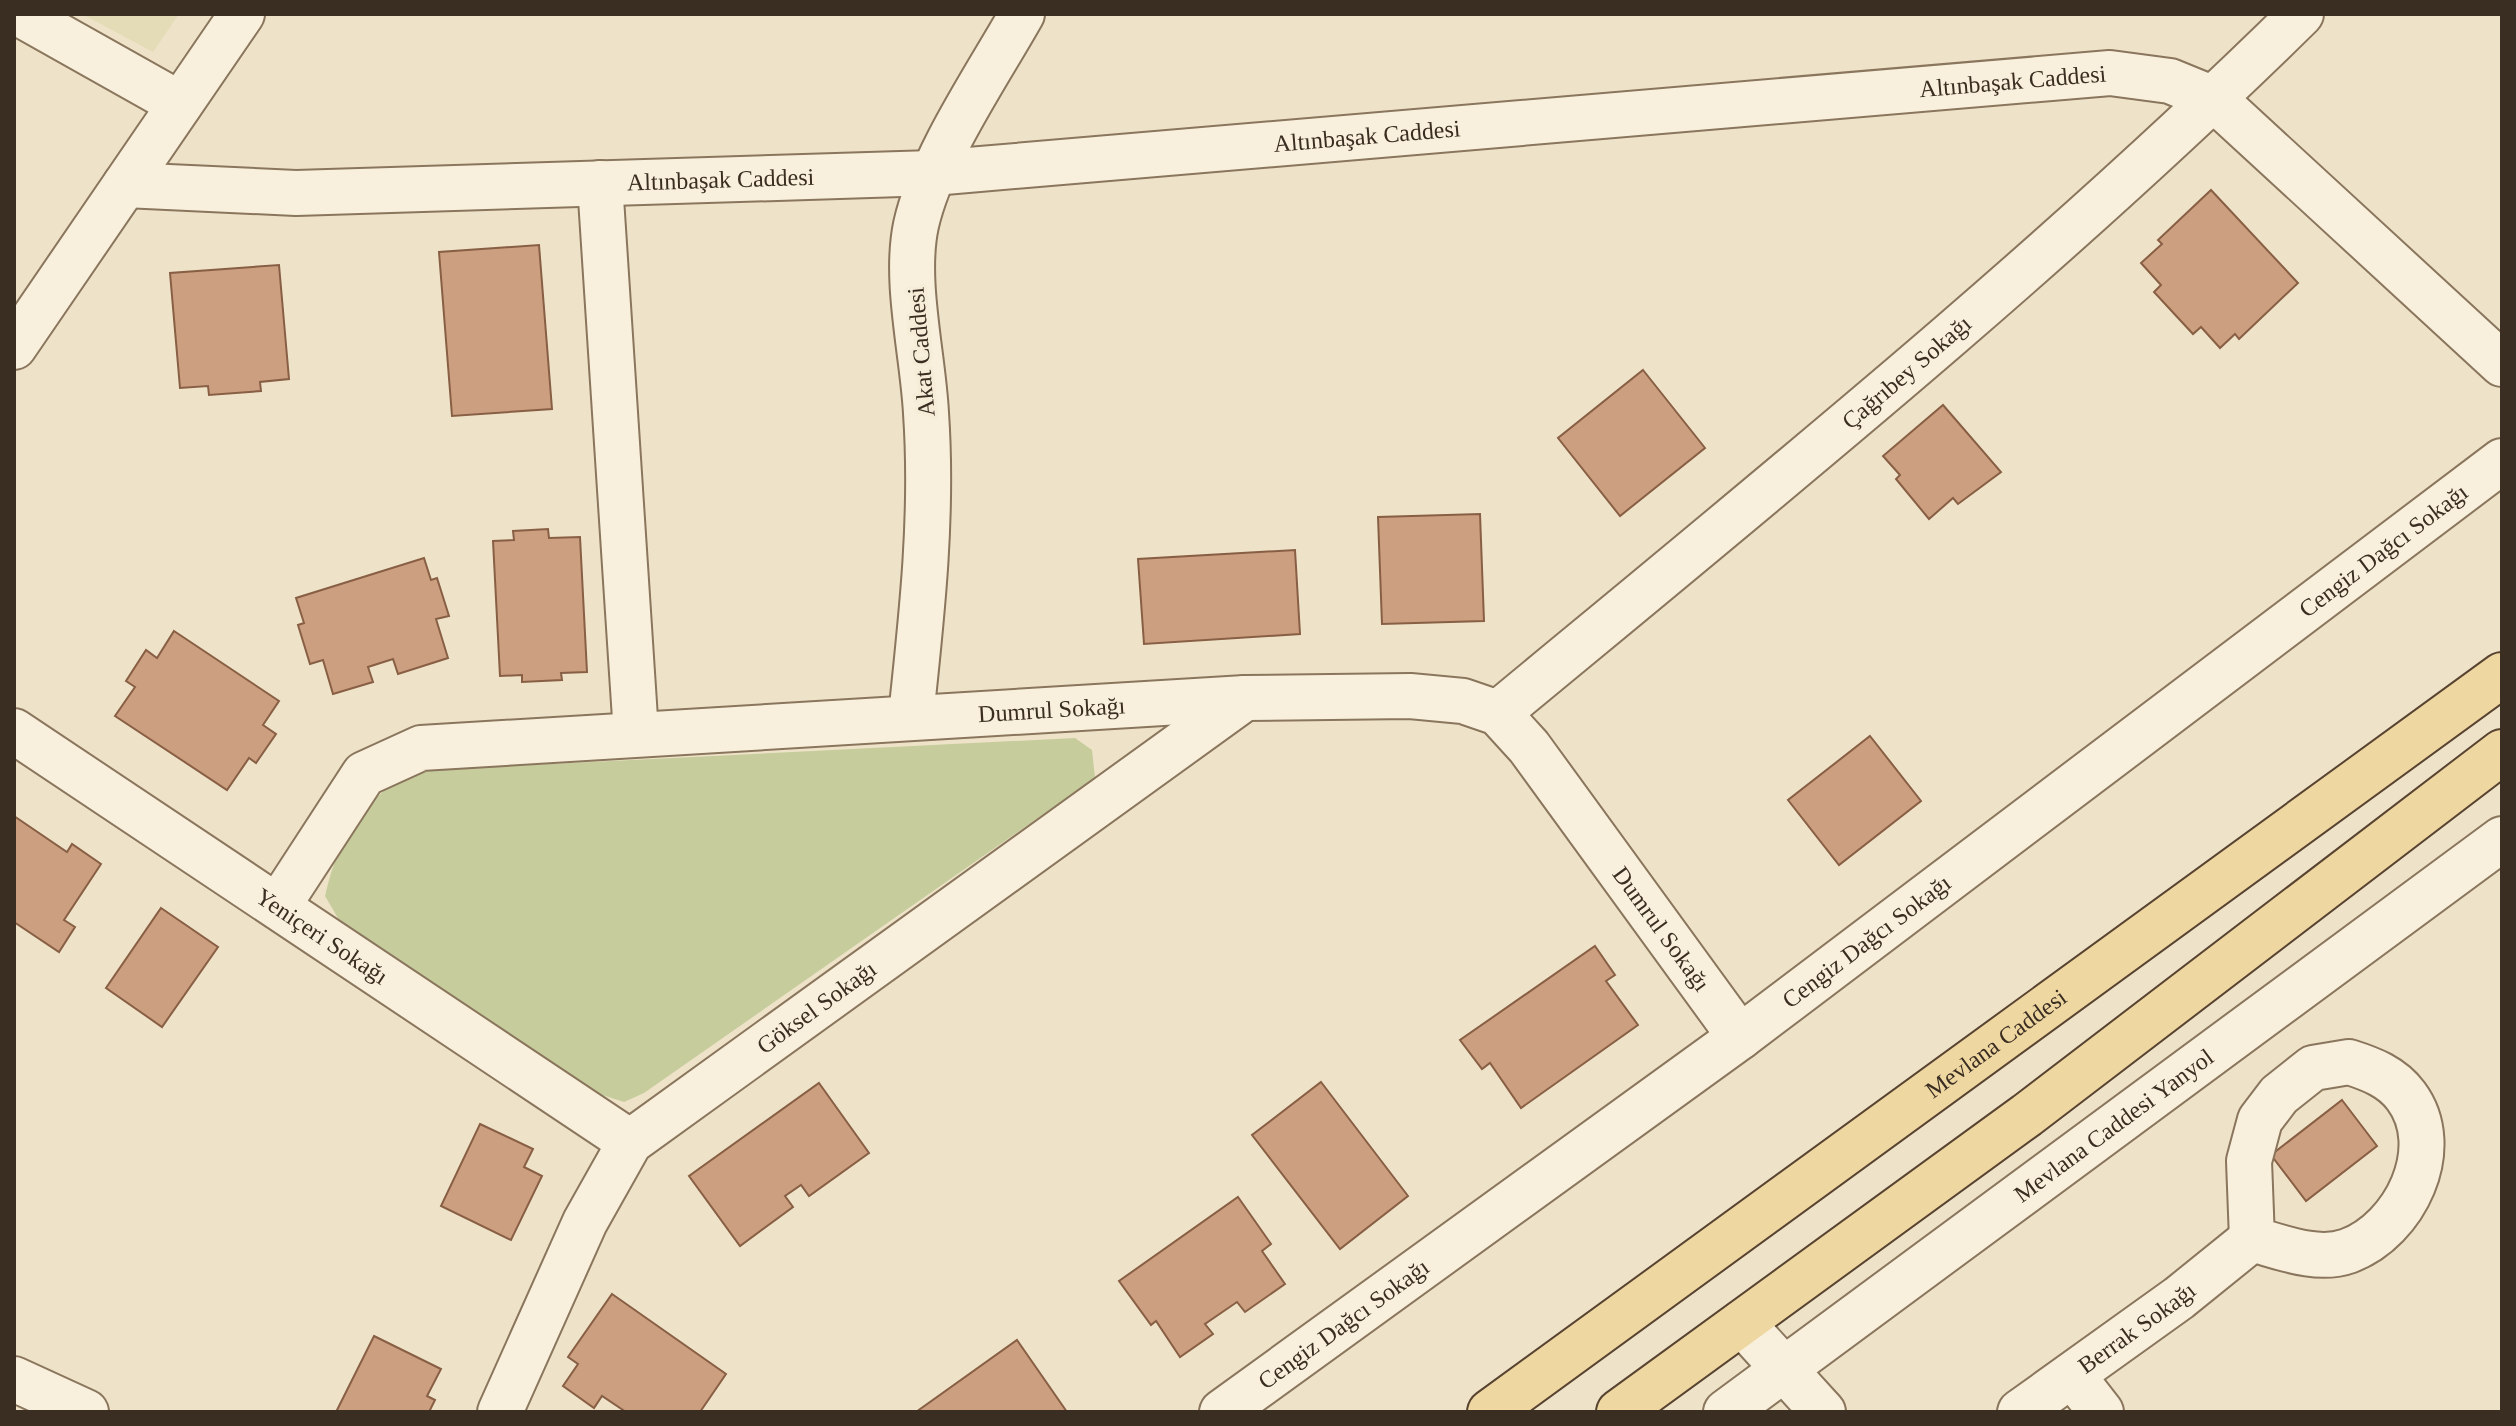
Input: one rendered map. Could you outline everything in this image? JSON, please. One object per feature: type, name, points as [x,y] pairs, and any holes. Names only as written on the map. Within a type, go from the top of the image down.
[{"type":"main road","name":"Mevlana Caddesi","points":[[1490,1412],[2502,675]]},
{"type":"main road","points":[[1619,1412],[2027,1115],[2502,752]]},
{"type":"street","points":[[20,14],[180,104]]},
{"type":"street","points":[[14,347],[242,14]]},
{"type":"street","name":"Akat Caddesi","points":[[911,716],[930,516],[926,413],[913,265],[916,226],[933,173],[1022,14]]},
{"type":"street","name":"Çağrıbey Sokağı","points":[[1498,713],[1964,322],[2214,99],[2301,14]]},
{"type":"street","name":"Altınbaşak Caddesi","points":[[125,185],[296,193],[933,173],[2110,73],[2170,81],[2214,99],[2502,364]]},
{"type":"street","points":[[600,183],[636,734]]},
{"type":"street","name":"Cengiz Dağcı Sokağı","points":[[1222,1412],[1740,1037],[2502,461]]},
{"type":"street","name":"Dumrul Sokağı","points":[[278,906],[343,801],[364,774],[391,758],[421,748],[1245,698],[1410,696],[1463,701],[1498,713],[1529,747],[1740,1037]]},
{"type":"street","name":"Göksel Sokağı","points":[[500,1412],[585,1222],[630,1142],[1245,698]]},
{"type":"street","name":"Yeniçeri Sokağı","points":[[14,731],[630,1142]]},
{"type":"street","name":"Mevlana Caddesi Yanyol","points":[[1726,1412],[2502,839]]},
{"type":"street","points":[[2349,1062],[2380,1072],[2407,1097],[2425,1143],[2413,1188],[2389,1224],[2347,1251],[2304,1254],[2252,1239],[2249,1161],[2260,1120],[2279,1095],[2313,1068],[2349,1062]]},
{"type":"street","name":"Berrak Sokağı","points":[[2020,1412],[2073,1376],[2252,1239]]},
{"type":"street","points":[[1742,1323],[1823,1412]]},
{"type":"street","points":[[2073,1376],[2101,1412]]},
{"type":"street","points":[[14,1379],[86,1412]]},
{"type":"shaded area","points":[[82,14],[179,14],[153,52]]},
{"type":"green space","points":[[1075,738],[1092,750],[1095,778],[644,1093],[624,1102],[593,1092],[342,925],[325,896],[337,857],[354,824],[377,797],[409,771]]},
{"type":"building","points":[[2211,190],[2298,283],[2239,339],[2235,334],[2220,348],[2201,327],[2193,334],[2154,292],[2161,285],[2141,263],[2162,244],[2158,240]]},
{"type":"building","points":[[539,245],[552,409],[452,416],[439,252]]},
{"type":"building","points":[[279,265],[289,379],[260,382],[261,391],[209,395],[208,386],[180,388],[170,273]]},
{"type":"building","points":[[1643,370],[1705,448],[1620,516],[1558,438]]},
{"type":"building","points":[[1943,405],[2001,472],[1958,504],[1953,498],[1929,519],[1896,479],[1900,475],[1883,456]]},
{"type":"building","points":[[1480,514],[1484,621],[1382,624],[1378,517]]},
{"type":"building","points":[[548,529],[549,538],[580,537],[587,672],[561,673],[562,680],[522,682],[522,675],[500,676],[493,541],[514,540],[513,531]]},
{"type":"building","points":[[1295,550],[1300,634],[1144,644],[1138,559]]},
{"type":"building","points":[[424,558],[431,580],[437,578],[449,616],[436,619],[448,658],[398,674],[393,659],[368,667],[373,682],[333,694],[323,660],[310,664],[298,625],[304,623],[296,598]]},
{"type":"building","points":[[174,631],[279,701],[263,725],[276,734],[256,763],[249,758],[227,790],[115,716],[135,687],[126,681],[146,650],[157,658]]},
{"type":"building","points":[[1870,736],[1921,801],[1839,865],[1788,800]]},
{"type":"building","points":[[14,816],[67,852],[72,844],[101,864],[64,920],[75,927],[59,952],[14,922]]},
{"type":"building","points":[[161,908],[218,947],[162,1027],[106,988]]},
{"type":"building","points":[[1595,946],[1615,975],[1606,981],[1638,1025],[1521,1108],[1490,1063],[1482,1069],[1460,1040]]},
{"type":"building","points":[[1321,1082],[1408,1196],[1340,1249],[1252,1135]]},
{"type":"building","points":[[819,1083],[869,1153],[809,1196],[801,1185],[785,1196],[793,1207],[740,1246],[689,1176]]},
{"type":"building","points":[[2342,1100],[2377,1146],[2306,1201],[2271,1155]]},
{"type":"building","points":[[480,1124],[533,1149],[524,1167],[542,1176],[511,1240],[441,1206]]},
{"type":"building","points":[[1238,1197],[1271,1244],[1262,1251],[1285,1284],[1245,1312],[1237,1302],[1205,1324],[1213,1334],[1180,1357],[1156,1321],[1151,1325],[1119,1281]]},
{"type":"building","points":[[612,1294],[726,1374],[700,1412],[626,1412],[602,1396],[594,1408],[563,1386],[578,1364],[568,1357]]},
{"type":"building","points":[[374,1336],[441,1369],[427,1396],[435,1400],[429,1412],[336,1412]]},
{"type":"building","points":[[1017,1340],[1067,1412],[916,1412]]}]
